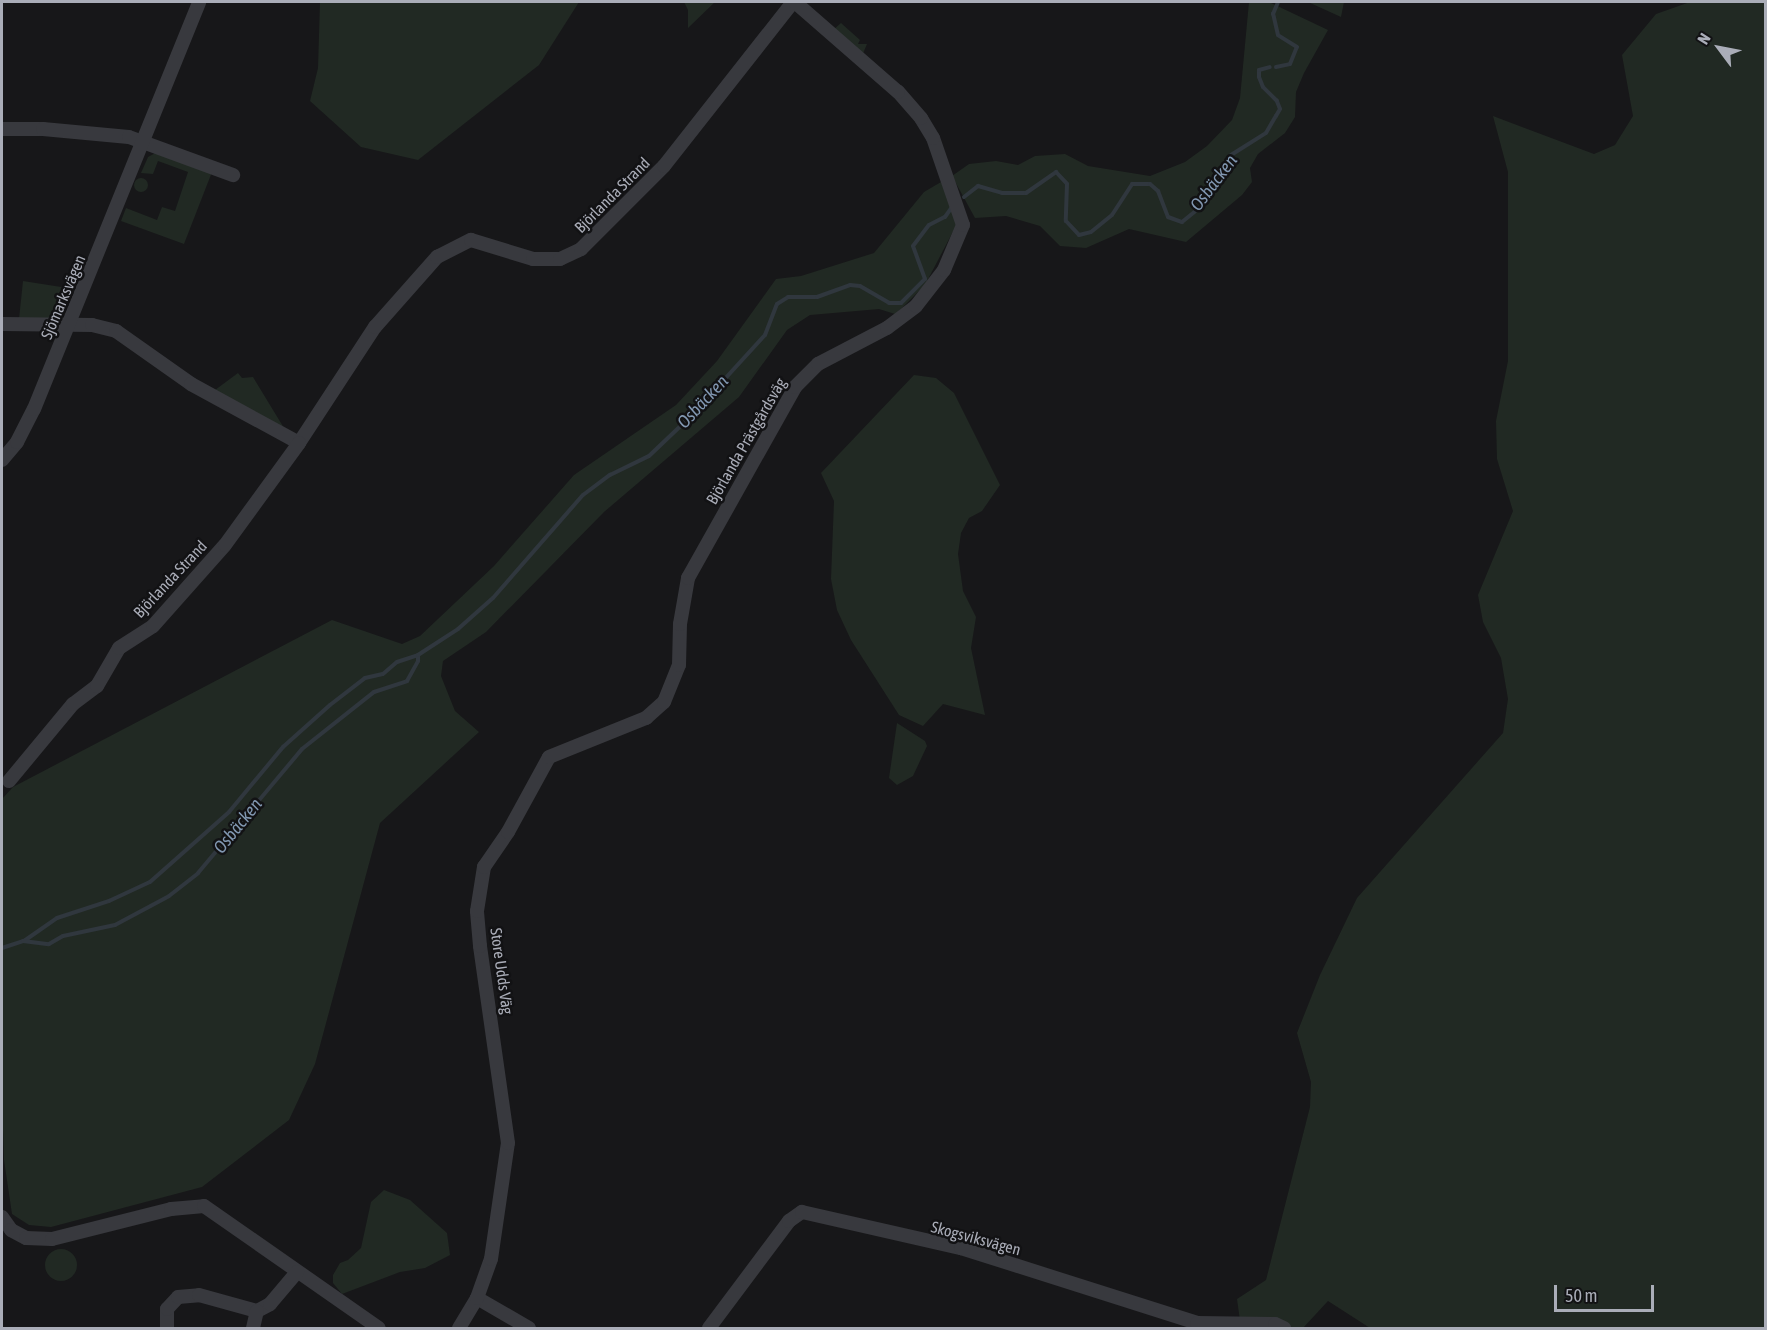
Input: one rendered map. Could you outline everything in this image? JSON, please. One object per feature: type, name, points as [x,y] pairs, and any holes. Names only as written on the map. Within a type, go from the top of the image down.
[{"type":"street","name":"Sjömarksvägen","points":[[2,460],[26,428],[199,2]]},
{"type":"street","name":"Björlanda Strand","points":[[9,781],[73,704],[97,686],[119,648],[153,626],[225,545],[298,443],[375,327],[437,257],[471,240],[533,259],[560,259],[581,249],[664,166],[794,2]]},
{"type":"street","name":"Björlanda Prästgårdsväg","points":[[664,702],[679,665],[680,624],[688,578],[795,387],[818,364],[887,328],[916,306],[944,270],[963,225],[933,138],[921,118],[898,92],[794,2]]},
{"type":"street","points":[[2,129],[94,132],[142,141],[233,175]]},
{"type":"street","points":[[2,324],[92,325],[116,331],[191,384],[298,443]]},
{"type":"street","name":"Store Udds Väg","points":[[459,1329],[477,1298],[493,1249],[508,1143],[480,946],[479,880],[549,757],[646,718],[664,702]]},
{"type":"street","points":[[2,1217],[18,1234],[52,1239],[199,1205],[379,1329]]},
{"type":"street","name":"Skogsviksvägen","points":[[709,1329],[789,1221],[802,1212],[961,1248],[1197,1323],[1275,1324],[1284,1329]]},
{"type":"street","points":[[167,1329],[169,1304],[189,1294],[256,1311],[270,1304],[297,1272]]},
{"type":"street","points":[[477,1298],[529,1329]]},
{"type":"street","points":[[253,1329],[256,1311]]},
{"type":"shaded area","points":[[320,2],[579,2],[539,65],[418,160],[361,147],[310,101],[318,68]]},
{"type":"shaded area","points":[[684,2],[715,2],[688,28],[688,10]]},
{"type":"shaded area","points":[[1249,2],[1269,2],[1328,30],[1296,92],[1295,117],[1285,133],[1258,154],[1250,168],[1252,182],[1242,195],[1186,242],[1129,229],[1086,248],[1060,246],[1040,226],[1006,216],[975,218],[952,176],[969,164],[996,161],[1018,165],[1035,156],[1065,154],[1088,166],[1150,176],[1185,162],[1207,146],[1232,120],[1240,98]]},
{"type":"shaded area","points":[[1308,2],[1344,2],[1341,17]]},
{"type":"shaded area","points":[[1690,2],[1765,2],[1765,1328],[1370,1328],[1328,1301],[1303,1328],[1241,1328],[1237,1299],[1266,1280],[1310,1107],[1311,1082],[1297,1033],[1320,975],[1357,898],[1503,733],[1508,699],[1501,658],[1483,622],[1478,595],[1513,511],[1497,459],[1496,421],[1508,361],[1508,172],[1493,116],[1594,154],[1615,145],[1633,116],[1622,55],[1656,14]]},
{"type":"shaded area","points":[[841,23],[860,40],[858,44],[867,44],[862,56],[833,30]]},
{"type":"shaded area","points":[[159,151],[212,172],[184,244],[121,221],[126,208],[157,220],[162,207],[175,211],[188,172],[158,161],[153,174],[141,173],[148,157]]},
{"type":"shaded area","points":[[141,178],[146,180],[148,185],[146,190],[141,192],[136,190],[134,185],[136,180]]},
{"type":"shaded area","points":[[941,182],[958,222],[925,285],[902,308],[895,314],[879,309],[810,315],[787,330],[739,397],[604,512],[486,632],[443,661],[441,676],[455,711],[479,732],[380,823],[315,1064],[289,1120],[202,1187],[51,1227],[29,1225],[12,1214],[4,1160],[2,1100],[2,799],[13,787],[332,620],[402,644],[420,636],[494,566],[574,475],[676,405],[717,361],[776,279],[801,276],[874,253],[924,192]]},
{"type":"shaded area","points":[[23,281],[74,289],[63,315],[58,319],[19,319]]},
{"type":"shaded area","points":[[238,373],[242,378],[253,377],[284,428],[215,390]]},
{"type":"shaded area","points":[[914,375],[936,378],[954,393],[1000,485],[982,511],[969,518],[961,533],[958,554],[963,591],[976,617],[971,648],[985,715],[943,704],[923,726],[899,715],[851,640],[837,610],[831,579],[834,501],[821,473]]},
{"type":"shaded area","points":[[897,723],[925,741],[927,746],[913,776],[897,785],[889,778]]},
{"type":"shaded area","points":[[384,1190],[410,1200],[447,1233],[450,1255],[425,1268],[400,1272],[342,1294],[333,1283],[333,1275],[340,1263],[348,1260],[361,1248],[371,1202]]},
{"type":"shaded area","points":[[61,1249],[72,1254],[77,1265],[72,1276],[61,1281],[50,1276],[45,1265],[50,1254]]},
{"type":"waterway","name":"Osbäcken","points":[[1276,67],[1290,64],[1297,47],[1278,35],[1273,14],[1278,2]]},
{"type":"waterway","name":"Osbäcken","points":[[964,197],[978,186],[1002,193],[1026,193],[1056,172],[1067,184],[1066,221],[1079,235],[1091,232],[1112,215],[1132,184],[1150,184],[1158,191],[1168,217],[1182,222],[1203,205],[1217,177],[1229,164],[1231,155],[1266,133],[1280,109],[1277,101],[1263,87],[1259,77],[1259,70],[1270,67]]},
{"type":"waterway","name":"Osbäcken","points":[[2,948],[23,941],[49,944],[63,936],[115,925],[169,896],[198,873],[302,749],[374,692],[407,681],[418,661],[418,655],[458,629],[493,598],[583,495],[610,475],[649,456],[690,417],[765,335],[777,304],[788,297],[817,297],[850,285],[860,286],[889,303],[901,303],[925,279],[913,246],[929,225],[945,217],[952,207]]},
{"type":"waterway","name":"Osbäcken","points":[[24,941],[57,918],[109,901],[150,882],[229,812],[283,747],[330,705],[365,678],[383,674],[397,662],[418,655]]}]
